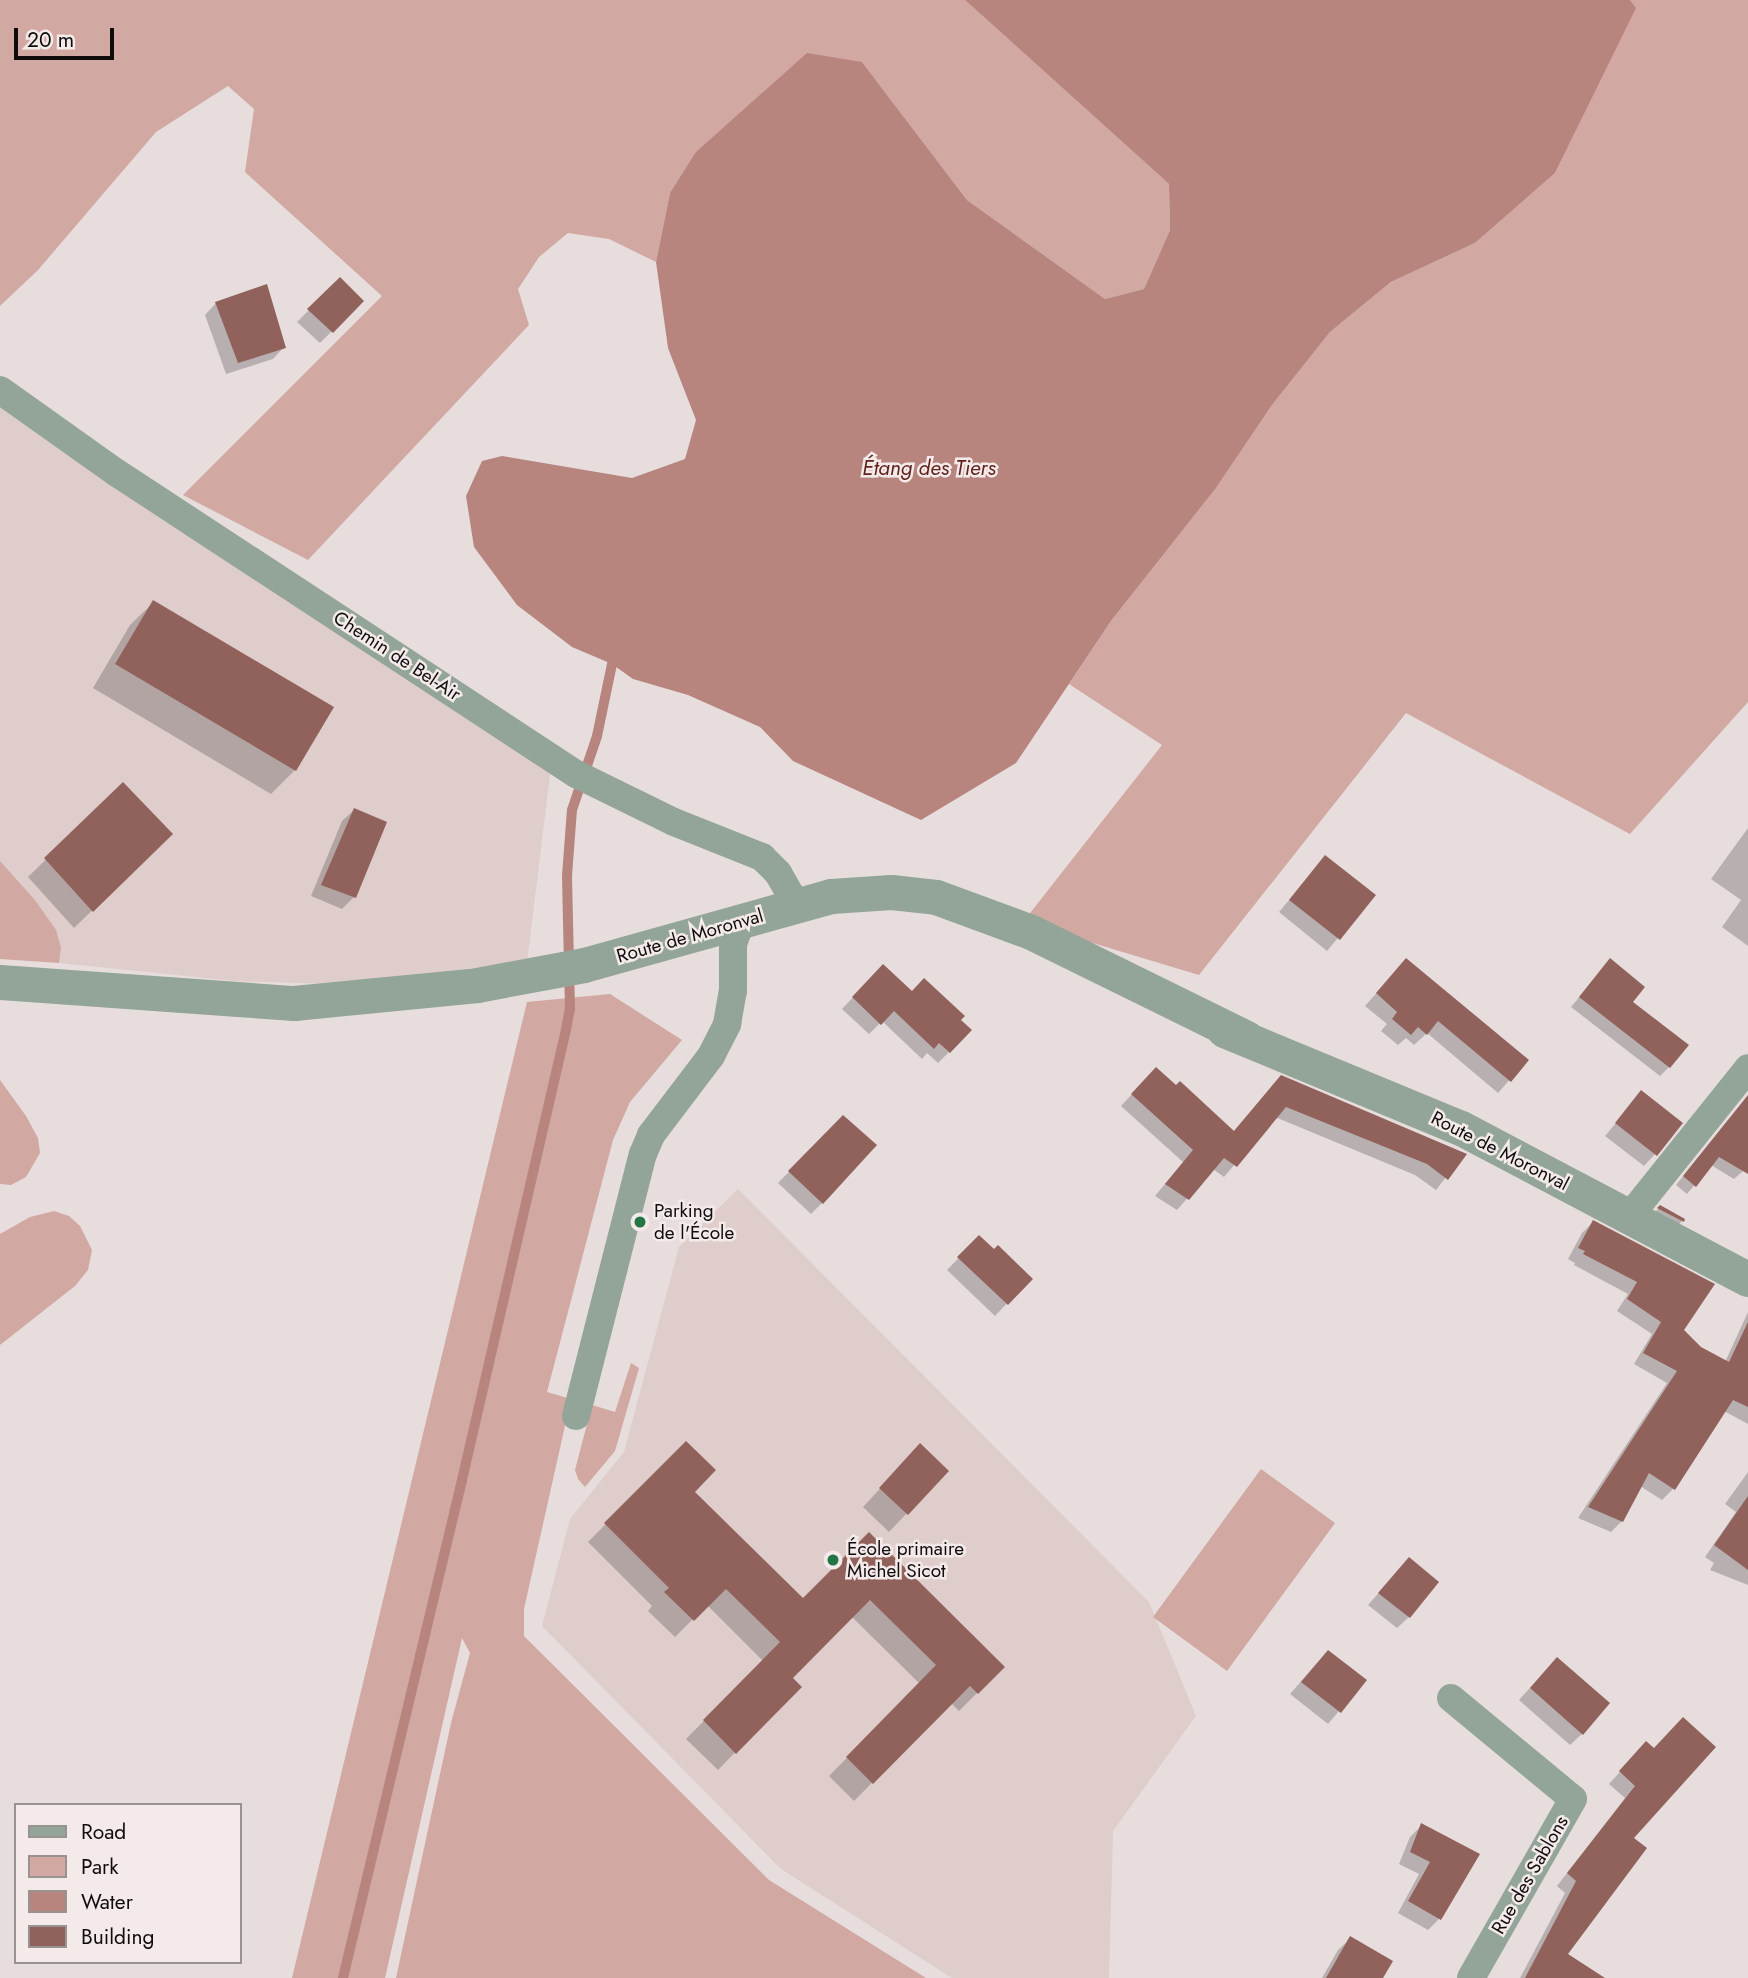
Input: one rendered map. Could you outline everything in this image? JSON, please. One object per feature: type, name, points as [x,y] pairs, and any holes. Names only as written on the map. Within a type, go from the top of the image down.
[{"type":"street","name":"Chemin de Bel-Air","points":[[0,390],[117,472],[588,781],[674,822],[762,857],[778,873],[797,906]]},
{"type":"street","name":"Route de Moronval","points":[[0,982],[294,1003],[477,985],[569,968],[831,896],[866,892],[936,897],[1031,932],[1246,1038],[1461,1128],[1748,1279]]},
{"type":"street","points":[[576,1416],[643,1154],[651,1135],[711,1056],[727,1024],[733,991],[733,944],[741,922]]},
{"type":"street","points":[[1628,1218],[1748,1068]]},
{"type":"street","name":"Rue des Sablons","points":[[1451,1698],[1573,1799],[1471,1978]]},
{"type":"shaded area","points":[[0,402],[551,767],[527,962],[330,984],[235,981],[59,963],[61,948],[35,900],[0,861]]},
{"type":"shaded area","name":"École primaire Michel Sicot","points":[[738,1189],[1149,1602],[1196,1716],[1113,1831],[1109,1978],[952,1978],[781,1869],[542,1626],[570,1519],[624,1452],[679,1247]]},
{"type":"green space","points":[[0,0],[965,0],[1169,184],[1170,230],[1144,289],[1105,299],[967,200],[862,62],[670,193],[656,262],[609,239],[568,233],[539,257],[518,289],[529,325],[308,560],[183,495],[382,296],[245,172],[254,109],[228,86],[156,132],[38,270],[0,306]]},
{"type":"green space","points":[[1630,0],[1748,0],[1748,702],[1630,834],[1406,713],[1199,975],[1023,922],[1162,745],[1069,684],[1111,621],[1216,488],[1272,405],[1330,332],[1391,282],[1475,243],[1555,173],[1635,8]]},
{"type":"green space","points":[[0,861],[35,900],[56,930],[61,948],[59,963],[0,959]]},
{"type":"green space","points":[[610,994],[682,1040],[630,1102],[613,1140],[547,1392],[571,1399],[524,1609],[524,1636],[769,1880],[926,1978],[396,1978],[451,1723],[470,1653],[462,1638],[385,1978],[292,1978],[527,1002]]},
{"type":"green space","points":[[0,1080],[26,1116],[38,1138],[40,1153],[26,1177],[11,1185],[0,1184]]},
{"type":"green space","points":[[54,1211],[69,1216],[80,1226],[92,1250],[88,1270],[75,1286],[0,1345],[0,1234],[30,1217]]},
{"type":"green space","points":[[631,1363],[639,1368],[615,1451],[585,1487],[575,1470],[592,1405],[615,1412]]},
{"type":"green space","points":[[1261,1469],[1335,1523],[1227,1671],[1153,1617]]},
{"type":"water","name":"Étang des Tiers","points":[[965,0],[1630,0],[1636,8],[1555,173],[1475,243],[1391,282],[1330,332],[1272,405],[1216,488],[1111,621],[1016,763],[921,820],[793,761],[760,727],[688,695],[633,679],[612,664],[572,647],[517,605],[474,547],[466,496],[482,461],[502,456],[632,478],[685,459],[696,420],[668,348],[656,262],[670,193],[696,152],[807,53],[862,62],[967,200],[1105,299],[1144,289],[1170,230],[1169,184]]},
{"type":"building","points":[[340,277],[364,301],[333,333],[307,309]]},
{"type":"building","points":[[267,284],[286,348],[238,363],[215,302]]},
{"type":"building","points":[[153,600],[334,707],[296,771],[115,664]]},
{"type":"building","points":[[123,782],[173,834],[93,912],[44,858]]},
{"type":"building","points":[[354,808],[387,822],[356,898],[321,885]]},
{"type":"building","points":[[1325,855],[1376,895],[1340,940],[1289,900]]},
{"type":"building","points":[[1406,958],[1529,1060],[1511,1082],[1438,1021],[1427,1035],[1418,1027],[1411,1035],[1392,1019],[1397,1012],[1376,993]]},
{"type":"building","points":[[1610,958],[1645,987],[1633,1002],[1689,1045],[1670,1068],[1579,997]]},
{"type":"building","points":[[883,964],[912,991],[924,978],[965,1016],[961,1020],[972,1030],[950,1053],[939,1043],[934,1049],[894,1011],[881,1025],[852,997]]},
{"type":"building","points":[[1156,1067],[1176,1085],[1180,1081],[1234,1131],[1281,1075],[1467,1154],[1448,1180],[1427,1164],[1286,1107],[1237,1167],[1224,1158],[1189,1200],[1165,1184],[1193,1150],[1131,1094]]},
{"type":"building","points":[[1641,1090],[1683,1123],[1657,1156],[1615,1123]]},
{"type":"building","points":[[1748,1095],[1748,1174],[1719,1157],[1696,1187],[1683,1176]]},
{"type":"building","points":[[843,1115],[877,1145],[823,1204],[788,1171]]},
{"type":"building","points":[[1660,1205],[1685,1219],[1684,1222],[1657,1208]]},
{"type":"building","points":[[1593,1220],[1715,1284],[1684,1330],[1701,1347],[1729,1362],[1748,1322],[1748,1407],[1733,1400],[1675,1490],[1649,1473],[1623,1522],[1588,1507],[1677,1371],[1643,1353],[1661,1322],[1627,1299],[1637,1282],[1583,1254],[1585,1251],[1578,1248]]},
{"type":"building","points":[[979,1235],[994,1249],[998,1245],[1033,1279],[1008,1305],[957,1257]]},
{"type":"building","points":[[686,1441],[716,1470],[695,1492],[803,1598],[869,1532],[1005,1667],[978,1694],[970,1686],[873,1784],[846,1757],[936,1665],[870,1600],[793,1678],[802,1687],[736,1754],[703,1720],[780,1642],[726,1589],[694,1621],[664,1592],[669,1588],[604,1523]]},
{"type":"building","points":[[920,1443],[949,1471],[908,1515],[879,1488]]},
{"type":"building","points":[[1748,1496],[1748,1570],[1714,1545]]},
{"type":"building","points":[[1409,1557],[1439,1582],[1410,1618],[1378,1593]]},
{"type":"building","points":[[1328,1650],[1367,1680],[1341,1713],[1301,1682]]},
{"type":"building","points":[[1557,1657],[1610,1703],[1583,1735],[1530,1688]]},
{"type":"building","points":[[1683,1717],[1716,1747],[1634,1838],[1647,1848],[1568,1954],[1605,1978],[1525,1978],[1576,1881],[1567,1873],[1635,1786],[1619,1771],[1646,1741],[1654,1748]]},
{"type":"building","points":[[1421,1823],[1480,1854],[1441,1920],[1408,1901],[1430,1862],[1410,1852]]},
{"type":"building","points":[[1350,1936],[1393,1961],[1383,1978],[1326,1978]]},
{"type":"waterway","points":[[343,1978],[566,1029],[570,1009],[567,876],[572,810],[597,736],[612,664]]},
{"type":"place","name":"Parking de l'École","points":[[640,1222]]},
{"type":"place","name":"École primaire Michel Sicot","points":[[833,1560]]}]
